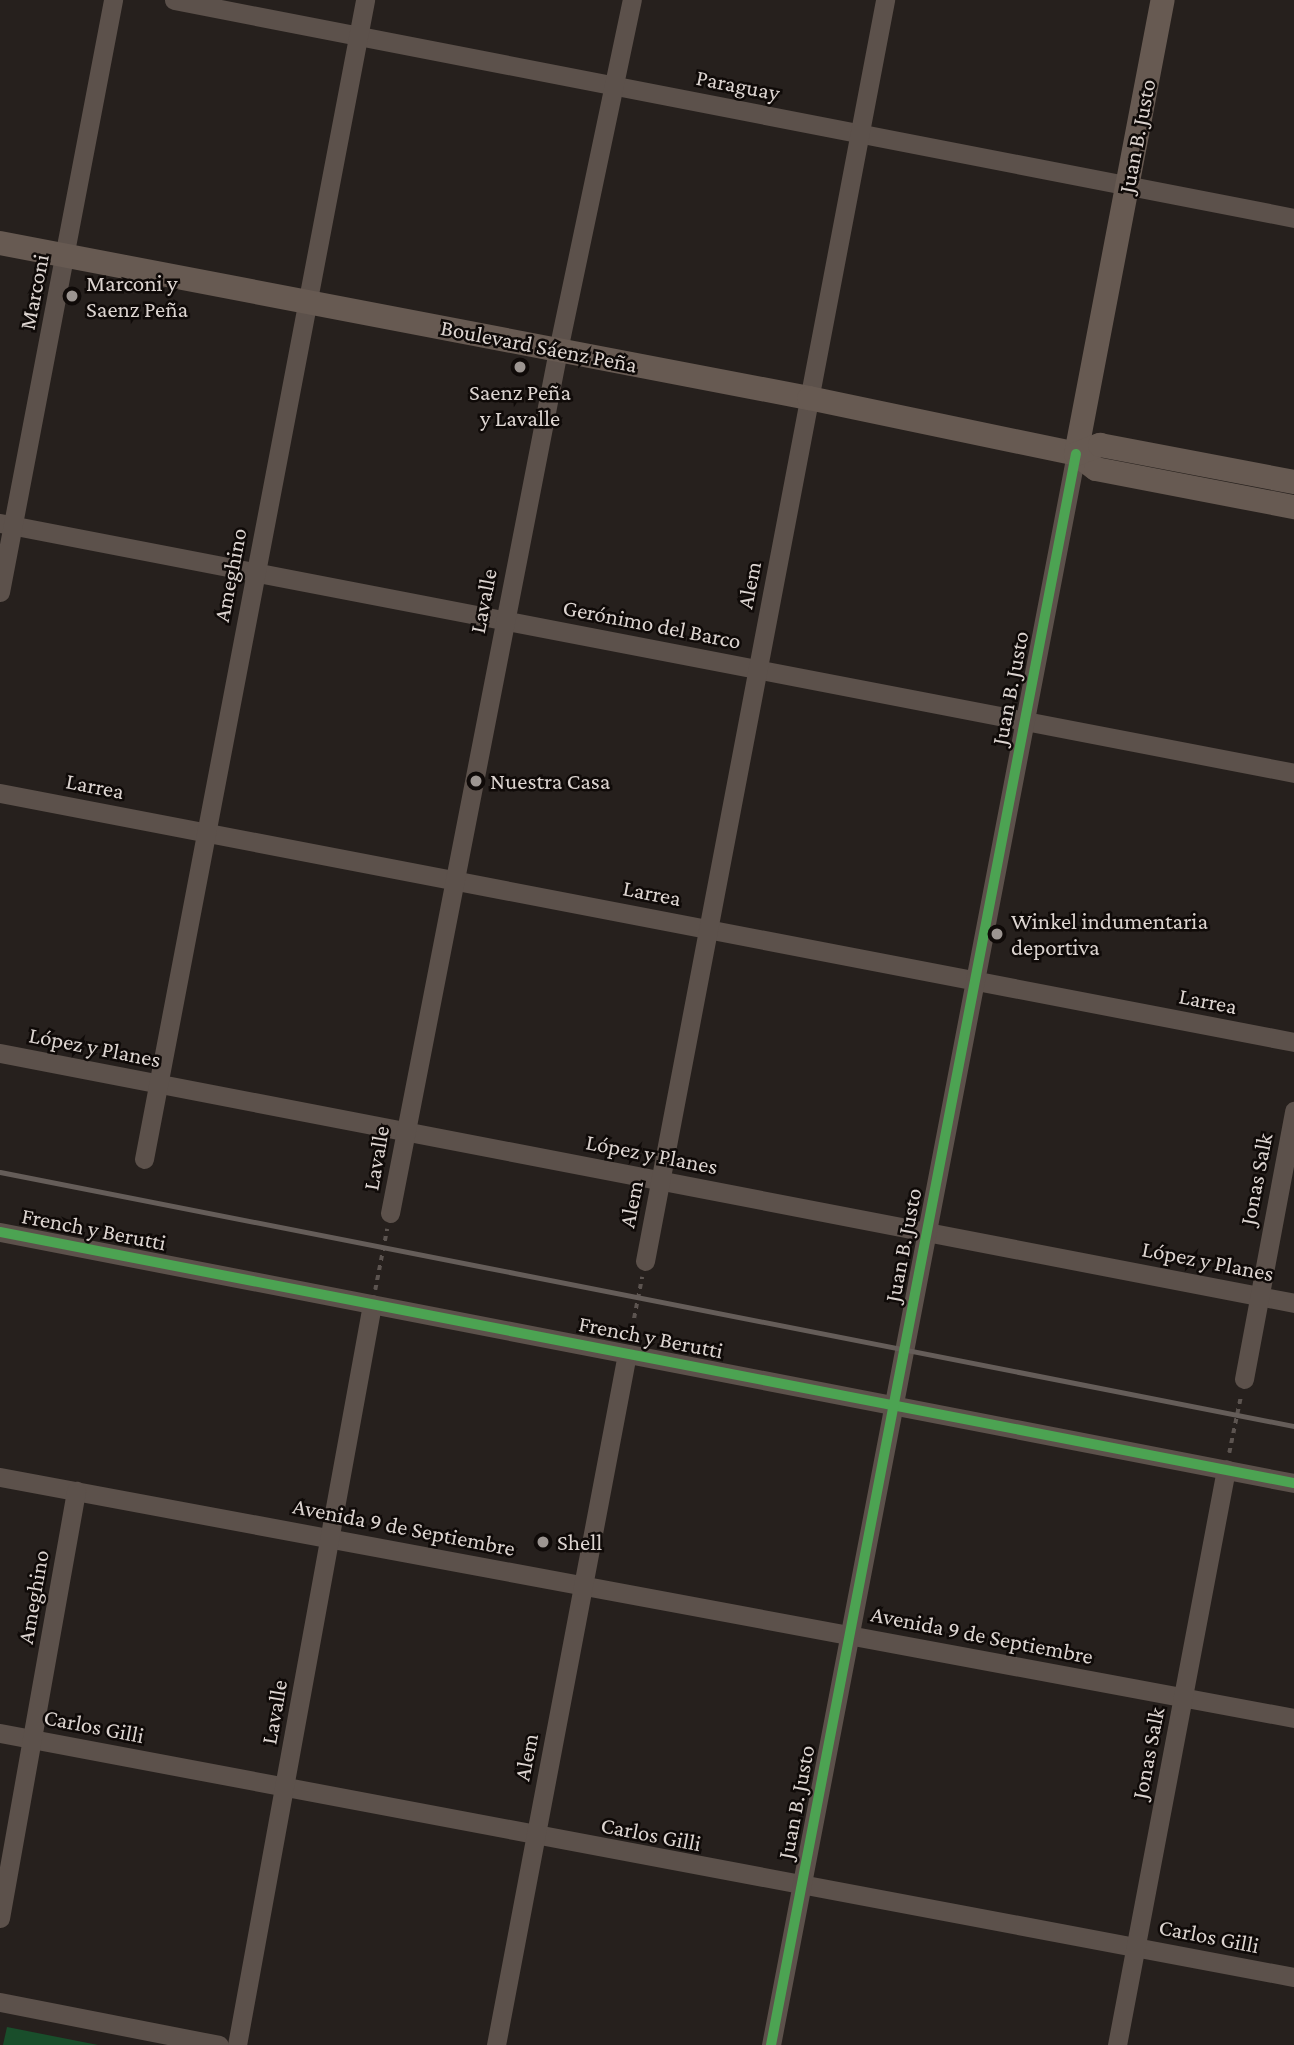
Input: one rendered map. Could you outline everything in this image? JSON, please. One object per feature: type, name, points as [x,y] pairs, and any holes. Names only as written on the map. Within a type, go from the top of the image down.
[{"type":"main road","name":"Juan B. Justo","points":[[1076,454],[1163,0]]},
{"type":"main road","name":"Boulevard Sáenz Peña","points":[[0,243],[809,398],[1076,454],[1096,469],[1294,508]]},
{"type":"main road","name":"Boulevard Sáenz Peña","points":[[1076,454],[1100,445],[1294,482]]},
{"type":"street","name":"Marconi","points":[[0,592],[6,524],[66,256],[113,0]]},
{"type":"street","name":"Paraguay","points":[[174,0],[1294,218]]},
{"type":"street","name":"Ameghino","points":[[144,1159],[365,0]]},
{"type":"street","name":"Lavalle","points":[[390,1213],[456,881],[504,620],[632,0]]},
{"type":"street","name":"Alem","points":[[645,1261],[885,0]]},
{"type":"street","name":"Juan B. Justo","points":[[771,2045],[1076,454]]},
{"type":"street","name":"Gerónimo del Barco","points":[[6,524],[1294,773]]},
{"type":"street","name":"Larrea","points":[[0,793],[1294,1042]]},
{"type":"street","name":"López y Planes","points":[[0,1054],[1294,1303]]},
{"type":"street","name":"Jonas Salk","points":[[1244,1379],[1294,1111]]},
{"type":"street","name":"French y Berutti","points":[[0,1232],[1294,1482]]},
{"type":"street","name":"Lavalle","points":[[237,2045],[372,1304]]},
{"type":"street","name":"Alem","points":[[496,2045],[627,1354]]},
{"type":"street","name":"Jonas Salk","points":[[1117,2045],[1226,1469]]},
{"type":"street","name":"Avenida 9 de Septiembre","points":[[0,1477],[1294,1718]]},
{"type":"street","name":"Ameghino","points":[[0,1918],[76,1491]]},
{"type":"street","name":"Carlos Gilli","points":[[0,1733],[285,1786],[801,1888],[1136,1946],[1294,1978]]},
{"type":"street","points":[[0,2002],[219,2045]]},
{"type":"path","points":[[372,1304],[390,1213]]},
{"type":"path","points":[[627,1354],[645,1261]]},
{"type":"path","points":[[1226,1469],[1244,1379]]},
{"type":"green space","points":[[7,2027],[98,2045],[3,2045]]},
{"type":"railway","points":[[0,1172],[1294,1426]]},
{"type":"cycle path","points":[[771,2045],[1076,454]]},
{"type":"cycle path","points":[[0,1232],[1294,1483]]},
{"type":"place","name":"Marconi y Saenz Peña","points":[[72,296]]},
{"type":"place","name":"Saenz Peña y Lavalle","points":[[520,367]]},
{"type":"place","name":"Nuestra Casa","points":[[476,781]]},
{"type":"place","name":"Winkel indumentaria deportiva","points":[[997,934]]},
{"type":"place","name":"Shell","points":[[543,1542]]}]
